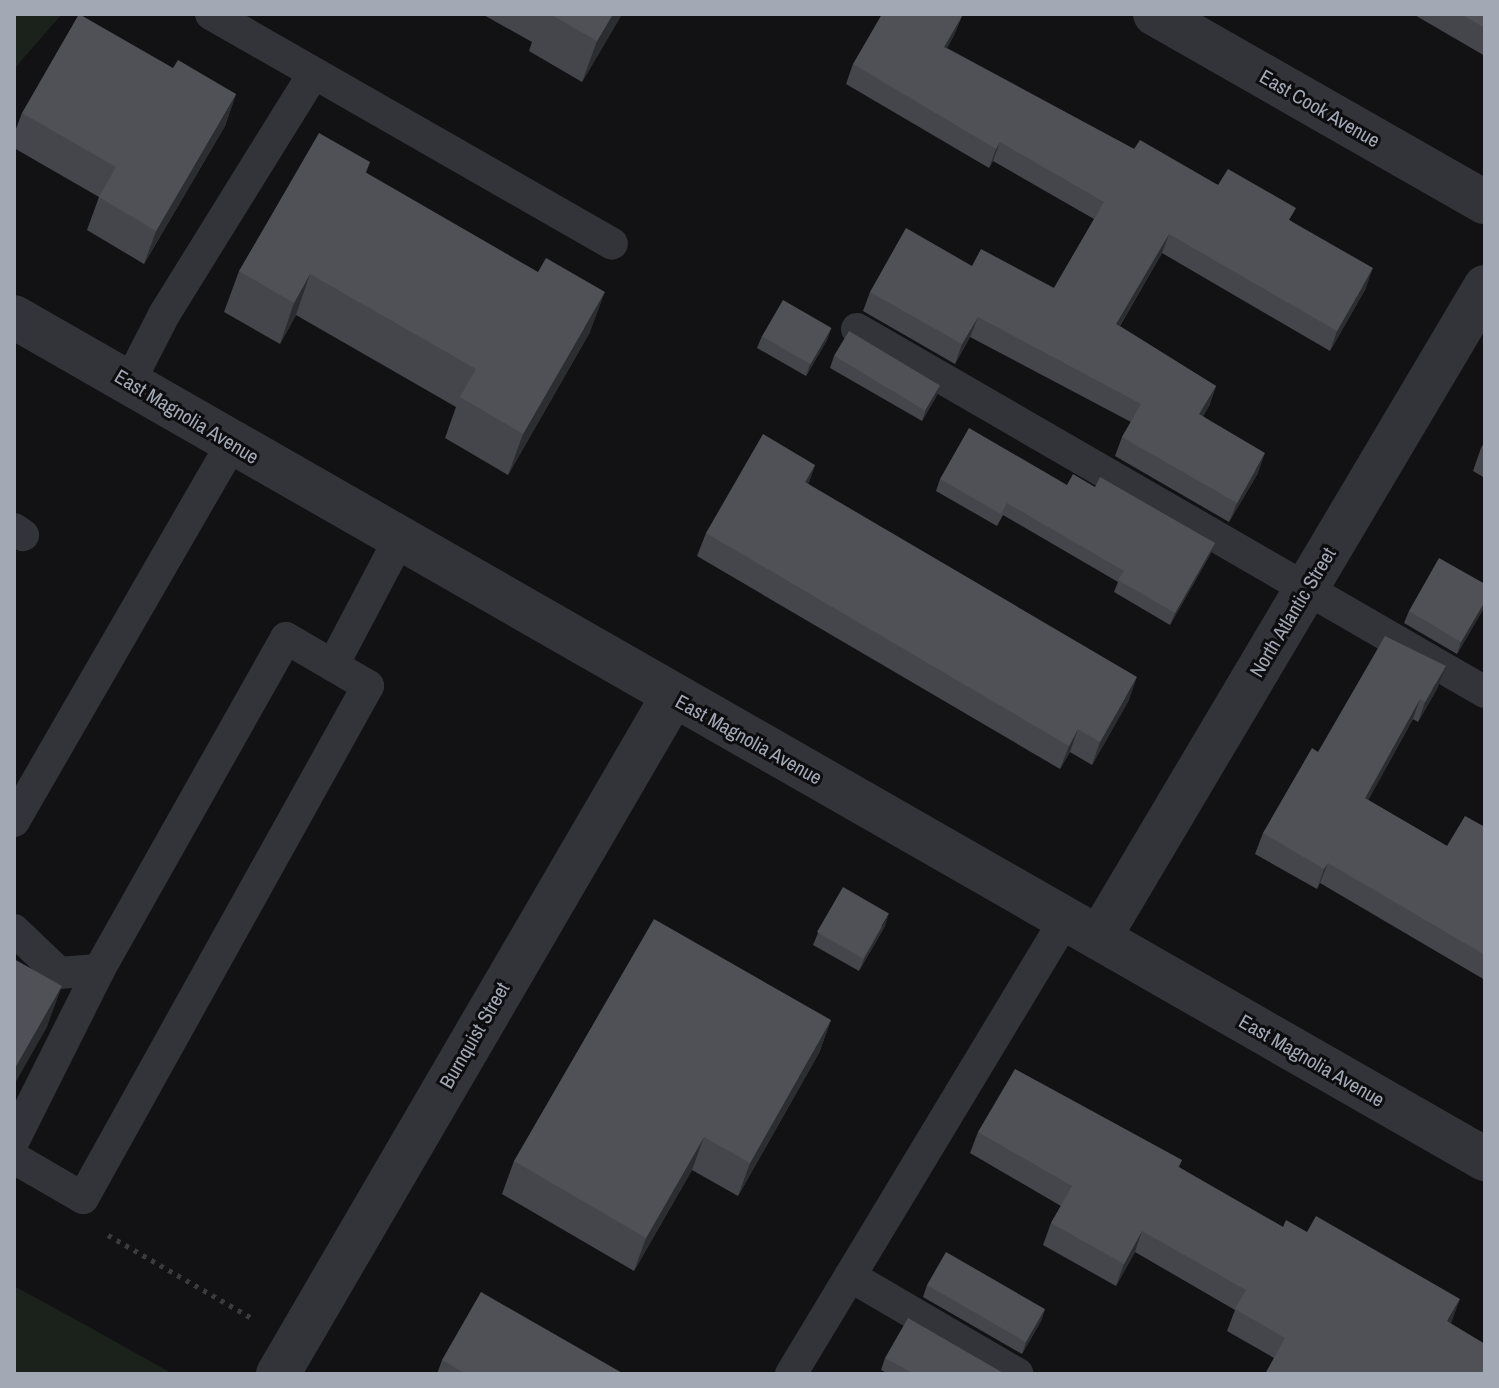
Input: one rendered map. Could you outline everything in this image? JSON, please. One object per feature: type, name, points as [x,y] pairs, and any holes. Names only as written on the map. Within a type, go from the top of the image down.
[{"type":"street","name":"East Cook Avenue","points":[[1155,14],[1485,202]]},
{"type":"street","name":"North Atlantic Street","points":[[1083,928],[1306,590],[1485,287]]},
{"type":"street","name":"East Magnolia Avenue","points":[[14,317],[1485,1159]]},
{"type":"street","name":"Burnquist Street","points":[[278,1374],[673,696]]},
{"type":"lane","points":[[211,14],[612,244]]},
{"type":"lane","points":[[130,381],[165,313],[314,73]]},
{"type":"lane","points":[[857,329],[1485,692]]},
{"type":"lane","points":[[14,821],[232,443]]},
{"type":"lane","points":[[333,665],[399,540]]},
{"type":"lane","points":[[14,1140],[99,970],[286,638],[368,686],[89,1213],[14,1158]]},
{"type":"lane","points":[[791,1374],[850,1276],[1083,928]]},
{"type":"lane","points":[[14,930],[59,973],[99,970]]},
{"type":"lane","points":[[850,1276],[1018,1374]]},
{"type":"path","points":[[89,1213],[259,1322]]},
{"type":"shaded area","points":[[14,14],[62,14],[14,69]]},
{"type":"shaded area","points":[[14,1286],[82,1323],[173,1374],[14,1374]]},
{"type":"building","points":[[79,14],[173,68],[178,60],[236,94],[156,231],[99,197],[116,167],[22,113]]},
{"type":"building","points":[[550,14],[613,14],[597,41]]},
{"type":"building","points":[[882,14],[959,14],[962,16],[944,47],[1134,149],[1140,140],[1218,185],[1228,169],[1296,208],[1289,220],[1373,268],[1337,331],[1169,234],[1116,324],[1216,386],[1199,414],[1265,453],[1237,503],[1122,437],[1141,404],[978,317],[962,344],[870,292],[906,228],[972,266],[981,249],[1054,288],[1104,202],[1000,142],[996,149],[853,64]]},
{"type":"building","points":[[1461,14],[1485,14],[1485,28]]},
{"type":"building","points":[[319,133],[370,162],[365,172],[538,272],[546,258],[605,292],[523,434],[460,397],[476,369],[310,274],[294,303],[239,271]]},
{"type":"building","points":[[783,300],[831,328],[810,364],[762,336]]},
{"type":"building","points":[[849,331],[940,386],[925,410],[834,356]]},
{"type":"building","points":[[969,428],[1067,485],[1073,474],[1095,487],[1100,477],[1215,543],[1175,613],[1118,580],[1124,571],[1007,503],[1001,514],[940,479]]},
{"type":"building","points":[[763,434],[815,465],[805,482],[1137,677],[1100,742],[1078,729],[1069,746],[706,533]]},
{"type":"building","points":[[1439,558],[1485,584],[1485,601],[1461,642],[1409,611]]},
{"type":"building","points":[[1385,636],[1446,666],[1425,702],[1420,699],[1365,798],[1447,846],[1465,816],[1485,827],[1485,955],[1328,863],[1324,869],[1263,833],[1312,748],[1318,752]]},
{"type":"building","points":[[843,887],[889,914],[863,959],[817,932]]},
{"type":"building","points":[[654,919],[831,1020],[750,1163],[704,1137],[646,1238],[514,1161]]},
{"type":"building","points":[[14,959],[62,986],[14,1070]]},
{"type":"building","points":[[1015,1069],[1182,1160],[1178,1167],[1283,1227],[1286,1220],[1307,1232],[1316,1216],[1460,1299],[1447,1321],[1485,1344],[1485,1374],[1265,1374],[1285,1338],[1235,1309],[1246,1290],[1142,1231],[1124,1264],[1051,1223],[1072,1186],[978,1132]]},
{"type":"building","points":[[946,1252],[1045,1309],[1026,1342],[927,1285]]},
{"type":"building","points":[[481,1292],[624,1374],[466,1374],[442,1360]]},
{"type":"building","points":[[908,1318],[1005,1374],[914,1374],[885,1358]]}]
